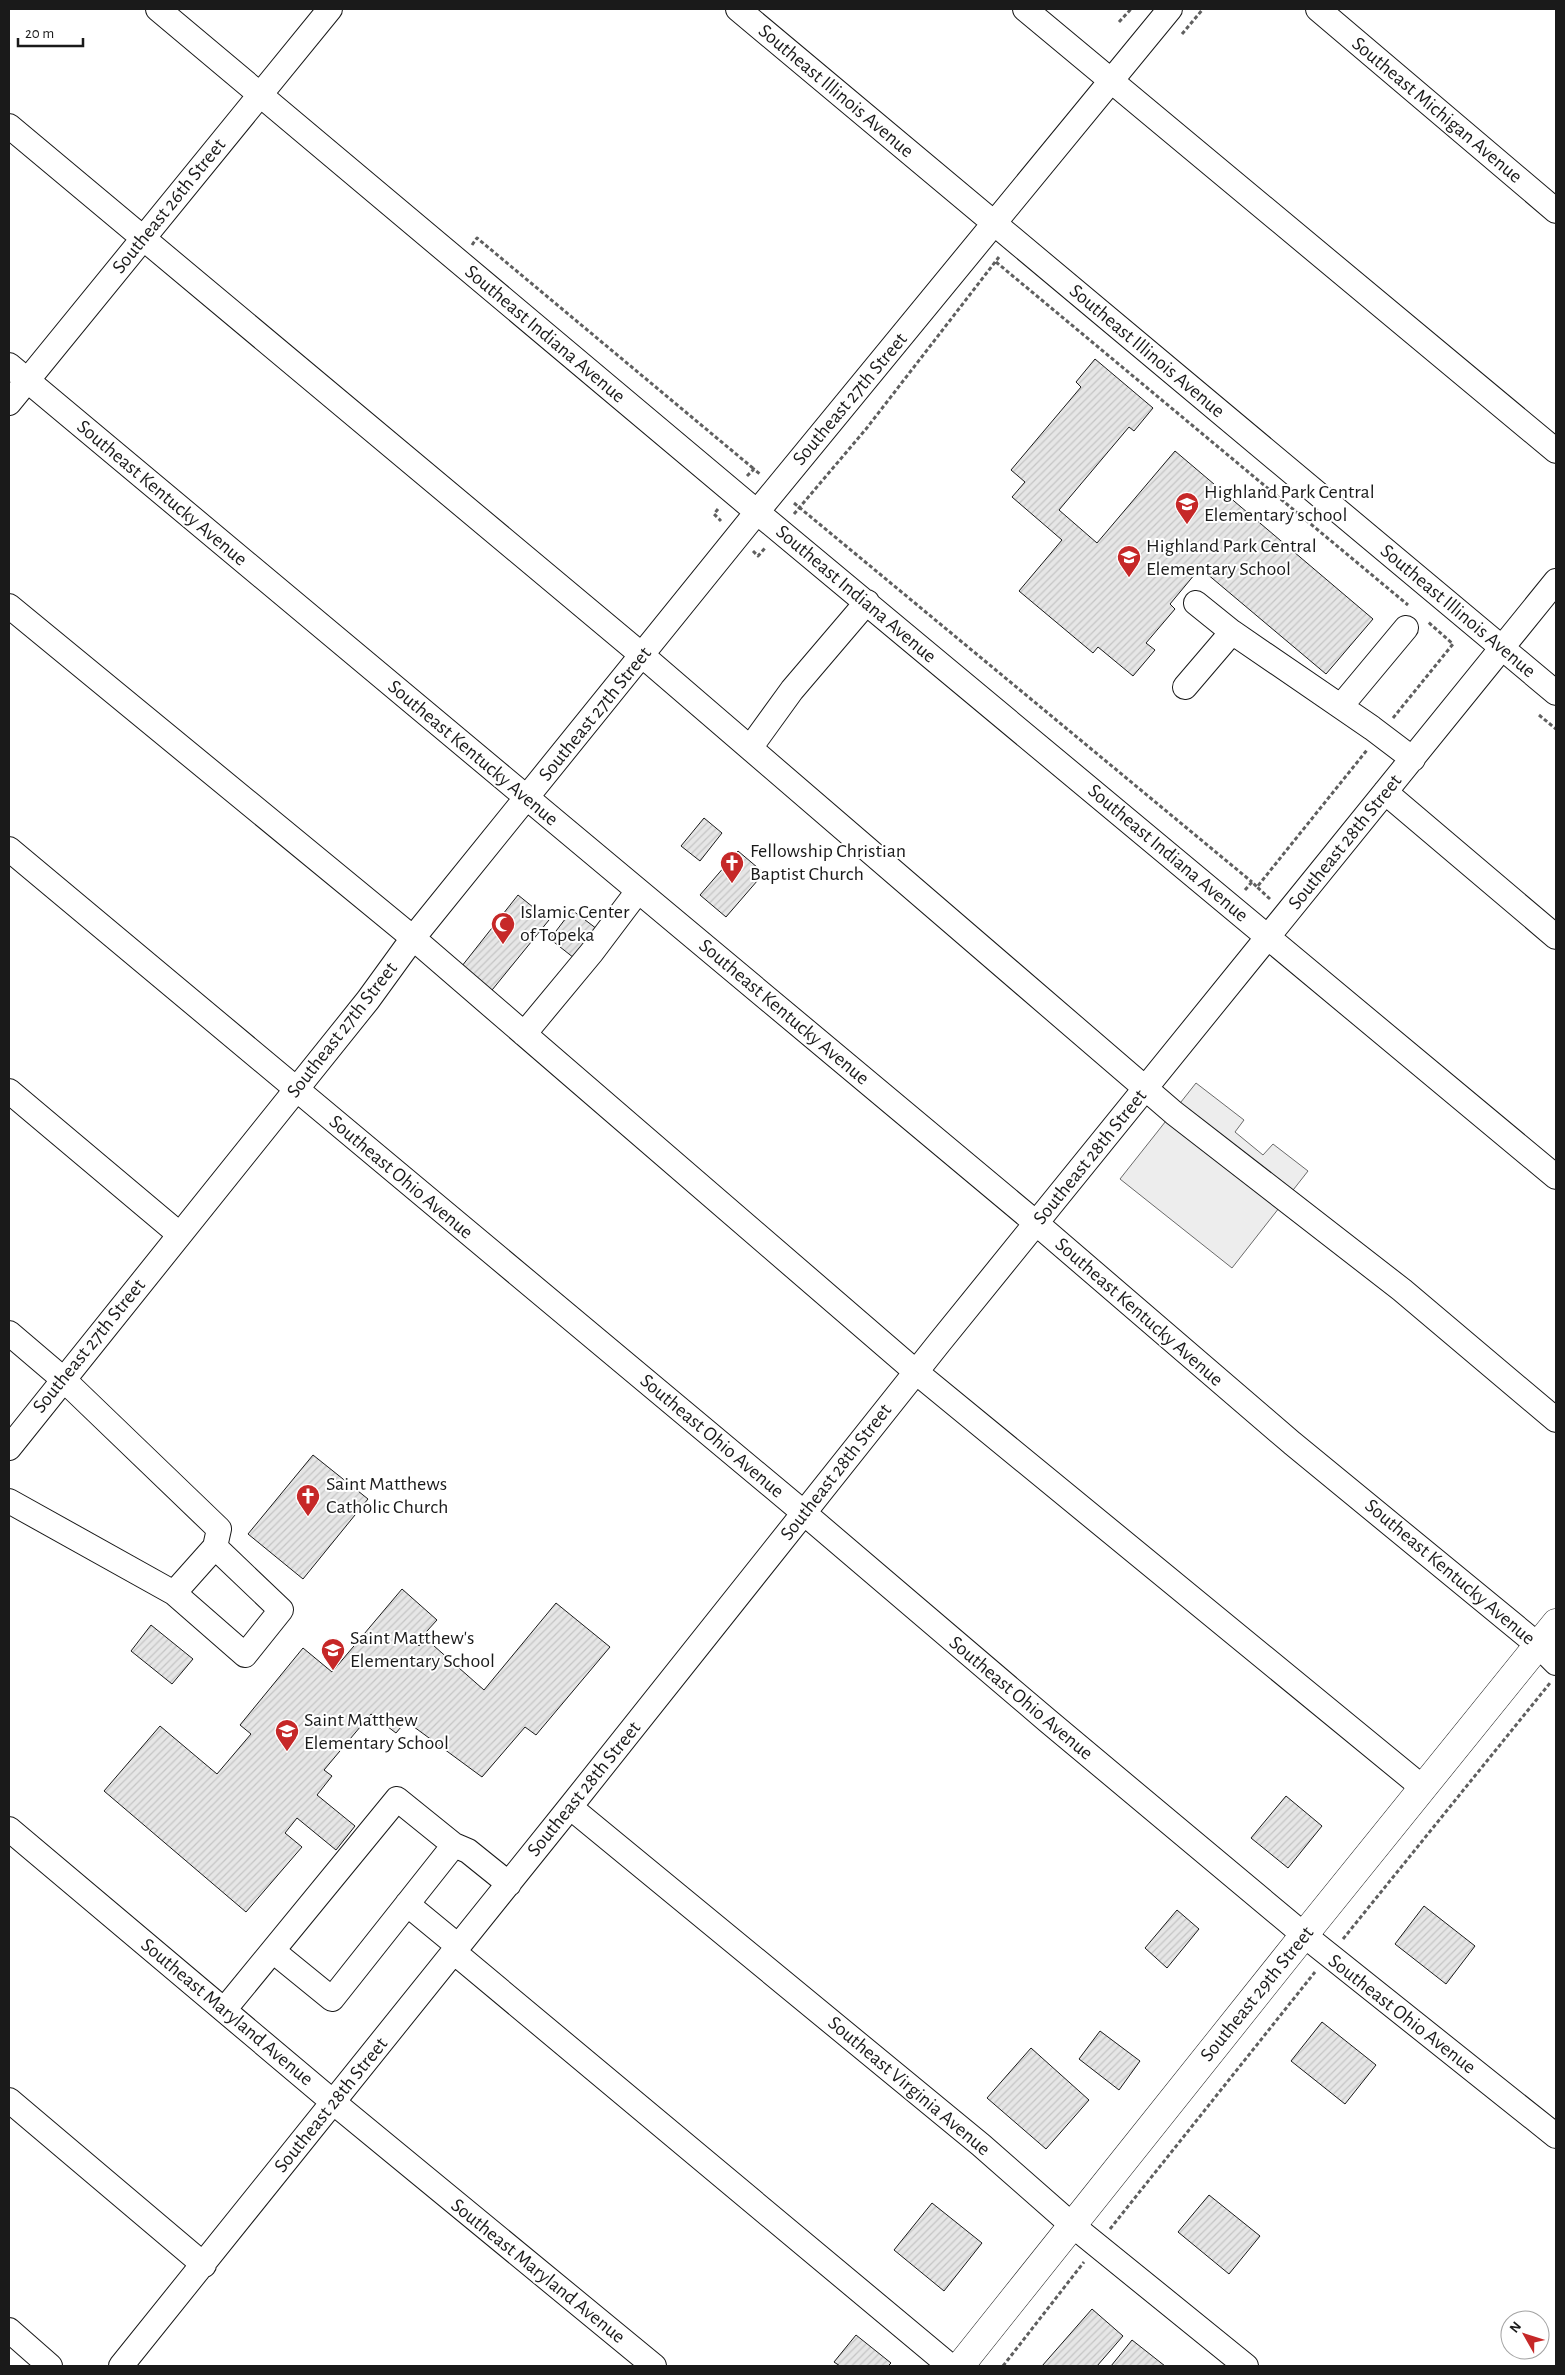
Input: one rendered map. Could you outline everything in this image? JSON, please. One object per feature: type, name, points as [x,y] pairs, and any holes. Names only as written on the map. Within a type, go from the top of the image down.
[{"type":"main road","name":"Southeast 29th Street","points":[[960,2366],[1422,1787],[1547,1654],[1556,1623]]},
{"type":"street","name":"Southeast Indiana Avenue","points":[[158,9],[757,512],[1556,1177]]},
{"type":"street","name":"Southeast 26th Street","points":[[9,404],[142,237],[330,9]]},
{"type":"street","name":"Southeast Illinois Avenue","points":[[738,9],[1556,694]]},
{"type":"street","points":[[1025,9],[1110,82],[1556,451]]},
{"type":"street","name":"Southeast 27th Street","points":[[9,1448],[368,1000],[412,938],[643,656],[757,512],[1170,9]]},
{"type":"street","name":"Southeast Michigan Avenue","points":[[1318,9],[1556,212]]},
{"type":"street","points":[[9,126],[643,656],[1174,1114],[1402,1290],[1556,1420]]},
{"type":"street","name":"Southeast Kentucky Avenue","points":[[9,365],[1036,1223],[1292,1443],[1547,1654]]},
{"type":"street","name":"Southeast 28th Street","points":[[121,2366],[509,1884],[916,1372],[1556,582]]},
{"type":"street","points":[[750,748],[792,690],[867,602]]},
{"type":"street","points":[[1196,603],[1232,632],[1341,706],[1412,759]]},
{"type":"street","points":[[9,606],[412,938],[916,1372],[1422,1787]]},
{"type":"street","points":[[1341,706],[1412,617]]},
{"type":"street","points":[[1185,687],[1232,632]]},
{"type":"street","points":[[1385,792],[1556,937]]},
{"type":"street","name":"Southeast Ohio Avenue","points":[[9,849],[804,1513],[1048,1721],[1329,1956],[1556,2136]]},
{"type":"street","points":[[524,1034],[592,952],[638,890]]},
{"type":"street","points":[[9,1091],[179,1234]]},
{"type":"street","points":[[9,1333],[63,1379],[219,1529],[215,1547],[174,1593]]},
{"type":"street","points":[[9,1501],[174,1593],[245,1655],[281,1610],[215,1547]]},
{"type":"street","points":[[224,2010],[397,1799],[454,1845],[468,1851],[509,1884]]},
{"type":"street","name":"Southeast Virginia Avenue","points":[[570,1807],[981,2145],[1072,2225],[1246,2366]]},
{"type":"street","name":"Southeast Maryland Avenue","points":[[9,1829],[334,2102],[654,2366]]},
{"type":"street","points":[[273,1951],[332,1999],[454,1845]]},
{"type":"street","points":[[407,1904],[456,1949],[950,2366]]},
{"type":"street","points":[[9,2100],[204,2265]]},
{"type":"street","points":[[9,2330],[50,2366]]},
{"type":"path","points":[[1119,22],[1131,9]]},
{"type":"path","points":[[459,261],[477,238],[754,469]]},
{"type":"path","points":[[977,245],[1412,617],[1453,644],[1257,887],[1287,914]]},
{"type":"path","points":[[799,508],[1252,882]]},
{"type":"path","points":[[1540,715],[1556,729]]},
{"type":"path","points":[[1003,2366],[1097,2245],[1556,1675]]},
{"type":"shaded area","points":[[1196,1083],[1244,1120],[1235,1132],[1263,1155],[1273,1144],[1308,1171],[1232,1268],[1120,1179]]},
{"type":"building","name":"Highland Park Central Elementary school","points":[[1095,359],[1153,408],[1134,431],[1129,427],[1059,510],[1097,543],[1175,451],[1373,619],[1326,674],[1200,568],[1170,604],[1175,609],[1146,643],[1155,650],[1133,676],[1098,647],[1093,653],[1019,591],[1062,540],[1012,497],[1025,482],[1011,470],[1081,387],[1076,382]]},
{"type":"building","points":[[704,818],[722,833],[700,861],[681,846]]},
{"type":"building","name":"Fellowship Christian Baptist Church","points":[[738,851],[764,873],[726,917],[700,895]]},
{"type":"building","name":"Islamic Center of Topeka","points":[[518,895],[549,920],[488,995],[458,971]]},
{"type":"building","points":[[572,910],[597,929],[574,958],[550,939]]},
{"type":"building","name":"Saint Matthews Catholic Church","points":[[313,1455],[368,1499],[303,1579],[248,1534]]},
{"type":"building","name":"Saint Matthew Elementary School","points":[[402,1589],[437,1620],[416,1643],[419,1646],[425,1638],[484,1690],[556,1603],[610,1647],[536,1735],[525,1727],[482,1777],[406,1721],[396,1733],[371,1714],[324,1770],[332,1776],[317,1795],[355,1826],[336,1850],[297,1818],[285,1833],[302,1847],[246,1912],[104,1791],[160,1726],[217,1774],[251,1734],[240,1725],[303,1648],[332,1672]]},
{"type":"building","points":[[151,1625],[193,1659],[172,1684],[131,1651]]},
{"type":"building","points":[[1286,1796],[1322,1826],[1288,1868],[1251,1838]]},
{"type":"building","points":[[1424,1906],[1475,1946],[1446,1984],[1395,1944]]},
{"type":"building","points":[[1177,1910],[1199,1929],[1167,1968],[1145,1948]]},
{"type":"building","points":[[1322,2022],[1376,2065],[1345,2104],[1291,2061]]},
{"type":"building","points":[[1100,2031],[1140,2061],[1119,2090],[1079,2059]]},
{"type":"building","points":[[1031,2048],[1089,2100],[1046,2149],[987,2098]]},
{"type":"building","points":[[1209,2195],[1260,2236],[1229,2274],[1178,2232]]},
{"type":"building","points":[[932,2203],[982,2243],[944,2291],[894,2250]]},
{"type":"building","points":[[1092,2309],[1123,2336],[1097,2366],[1042,2366]]},
{"type":"building","points":[[856,2335],[891,2363],[888,2366],[840,2366],[834,2362]]},
{"type":"building","points":[[1132,2340],[1165,2366],[1111,2366]]},
{"type":"place","name":"Highland Park Central Elementary school","points":[[1187,525]]},
{"type":"place","name":"Highland Park Central Elementary School","points":[[1129,578]]},
{"type":"place","name":"Fellowship Christian Baptist Church","points":[[732,884]]},
{"type":"place","name":"Islamic Center of Topeka","points":[[503,945]]},
{"type":"place","name":"Saint Matthews Catholic Church","points":[[308,1517]]},
{"type":"place","name":"Saint Matthew's Elementary School","points":[[333,1671]]},
{"type":"place","name":"Saint Matthew Elementary School","points":[[287,1752]]}]
